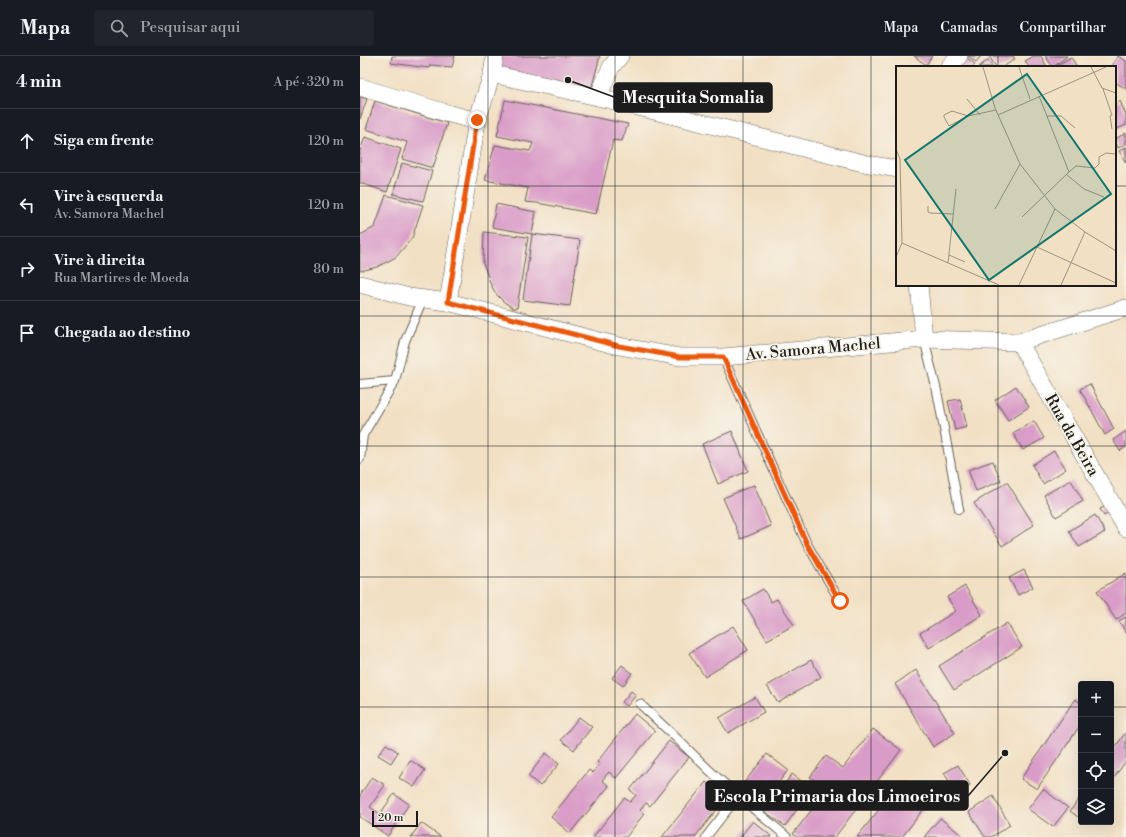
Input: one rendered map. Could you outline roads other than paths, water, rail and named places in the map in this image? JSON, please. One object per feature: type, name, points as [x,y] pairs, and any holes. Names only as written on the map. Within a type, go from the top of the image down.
[{"type":"street","points":[[448,302],[477,120],[492,74],[495,56]]},
{"type":"street","points":[[598,97],[611,67],[620,56]]},
{"type":"street","points":[[950,66],[959,56]]},
{"type":"street","points":[[492,74],[598,97],[896,169]]},
{"type":"street","points":[[360,87],[450,114],[477,120]]},
{"type":"street","name":"Av. Samora Machel","points":[[360,284],[409,297],[448,302],[619,346],[680,357],[723,357],[924,339],[1019,342],[1126,308]]},
{"type":"street","points":[[919,286],[924,339]]},
{"type":"street","name":"Rua da Beira","points":[[1019,342],[1126,528]]},
{"type":"lane","points":[[360,459],[362,437],[395,381],[405,340],[422,298]]},
{"type":"lane","points":[[924,339],[937,391],[959,509]]},
{"type":"lane","points":[[723,357],[807,544],[840,601]]},
{"type":"lane","points":[[360,384],[395,381]]},
{"type":"lane","points":[[640,704],[670,730],[738,796],[787,837]]},
{"type":"lane","points":[[706,837],[738,796]]},
{"type":"place","name":"Mesquita Somalia","points":[[568,80]]},
{"type":"place","name":"Escola Primaria dos Limoeiros","points":[[1005,753]]}]
